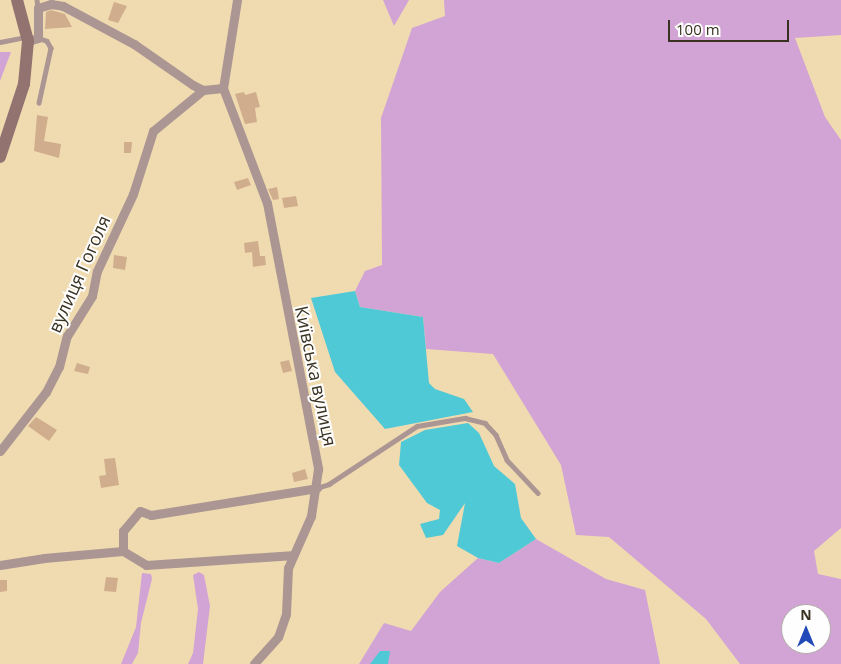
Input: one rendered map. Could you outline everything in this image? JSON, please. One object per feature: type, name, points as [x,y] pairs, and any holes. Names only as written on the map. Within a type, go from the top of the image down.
[{"type":"street","points":[[17,0],[31,39]]},
{"type":"street","name":"Київська вулиця","points":[[237,0],[223,88],[267,203],[318,469],[317,488],[311,516],[291,555],[286,614],[278,637],[254,664]]},
{"type":"street","points":[[0,157],[24,84],[38,4],[62,6],[134,44],[203,90],[223,88]]},
{"type":"street","name":"вулиця Гоголя","points":[[0,451],[46,392],[59,367],[68,336],[92,296],[97,271],[133,194],[153,130],[203,90]]},
{"type":"street","points":[[123,551],[123,531],[140,511],[152,515],[317,488]]},
{"type":"street","points":[[0,565],[44,558],[123,551],[146,565],[291,555]]},
{"type":"lane","points":[[0,42],[31,39],[47,41],[51,48],[39,103]]},
{"type":"lane","points":[[317,488],[341,477],[417,426],[466,418],[485,423],[496,435],[507,460],[538,493]]},
{"type":"shaded area","points":[[383,0],[409,0],[394,26]]},
{"type":"shaded area","points":[[444,0],[841,0],[841,35],[795,38],[825,117],[841,140],[841,528],[814,551],[818,574],[841,579],[841,664],[740,664],[706,619],[609,537],[576,535],[561,465],[493,354],[426,349],[423,317],[360,307],[355,291],[365,271],[382,265],[381,118],[412,28],[445,16]]},
{"type":"shaded area","points":[[0,52],[11,52],[0,81]]},
{"type":"shaded area","points":[[536,539],[606,579],[645,590],[660,664],[359,664],[384,623],[411,631],[440,592],[478,558],[499,563]]},
{"type":"shaded area","points":[[199,572],[204,575],[210,606],[203,664],[188,664],[193,653],[198,609],[193,575]]},
{"type":"shaded area","points":[[142,573],[151,574],[152,579],[141,623],[138,653],[132,664],[121,664],[136,627]]},
{"type":"water","points":[[355,291],[360,307],[423,317],[429,383],[435,389],[464,399],[473,412],[385,429],[335,372],[311,298]]},
{"type":"water","points":[[468,423],[479,433],[494,466],[515,484],[521,518],[536,539],[499,563],[478,558],[457,546],[465,503],[443,535],[426,538],[420,524],[439,519],[440,510],[427,503],[399,465],[401,442],[425,430]]},
{"type":"water","points":[[380,651],[390,651],[388,664],[370,664]]},
{"type":"building","points":[[114,2],[127,6],[118,23],[108,20]]},
{"type":"building","points":[[51,10],[65,14],[72,27],[45,29],[46,12]]},
{"type":"building","points":[[244,92],[245,95],[256,92],[260,107],[255,108],[257,122],[245,124],[235,94]]},
{"type":"building","points":[[37,115],[48,117],[44,141],[61,144],[59,158],[34,151]]},
{"type":"building","points":[[124,142],[132,142],[131,153],[124,153]]},
{"type":"building","points":[[248,178],[251,185],[237,190],[234,182]]},
{"type":"building","points":[[277,187],[279,199],[273,200],[268,189]]},
{"type":"building","points":[[296,196],[298,206],[284,208],[282,198]]},
{"type":"building","points":[[258,241],[260,256],[265,256],[266,265],[253,267],[252,252],[245,253],[244,243]]},
{"type":"building","points":[[114,255],[127,257],[125,270],[113,268]]},
{"type":"building","points":[[289,360],[292,371],[283,373],[280,362]]},
{"type":"building","points":[[77,363],[90,367],[88,374],[74,371]]},
{"type":"building","points":[[36,417],[57,430],[49,441],[28,426]]},
{"type":"building","points":[[115,458],[119,485],[101,488],[99,476],[106,475],[104,459]]},
{"type":"building","points":[[305,469],[308,479],[294,482],[292,473]]},
{"type":"building","points":[[106,577],[118,578],[116,592],[104,591]]},
{"type":"building","points":[[0,580],[7,580],[7,591],[0,592]]}]
